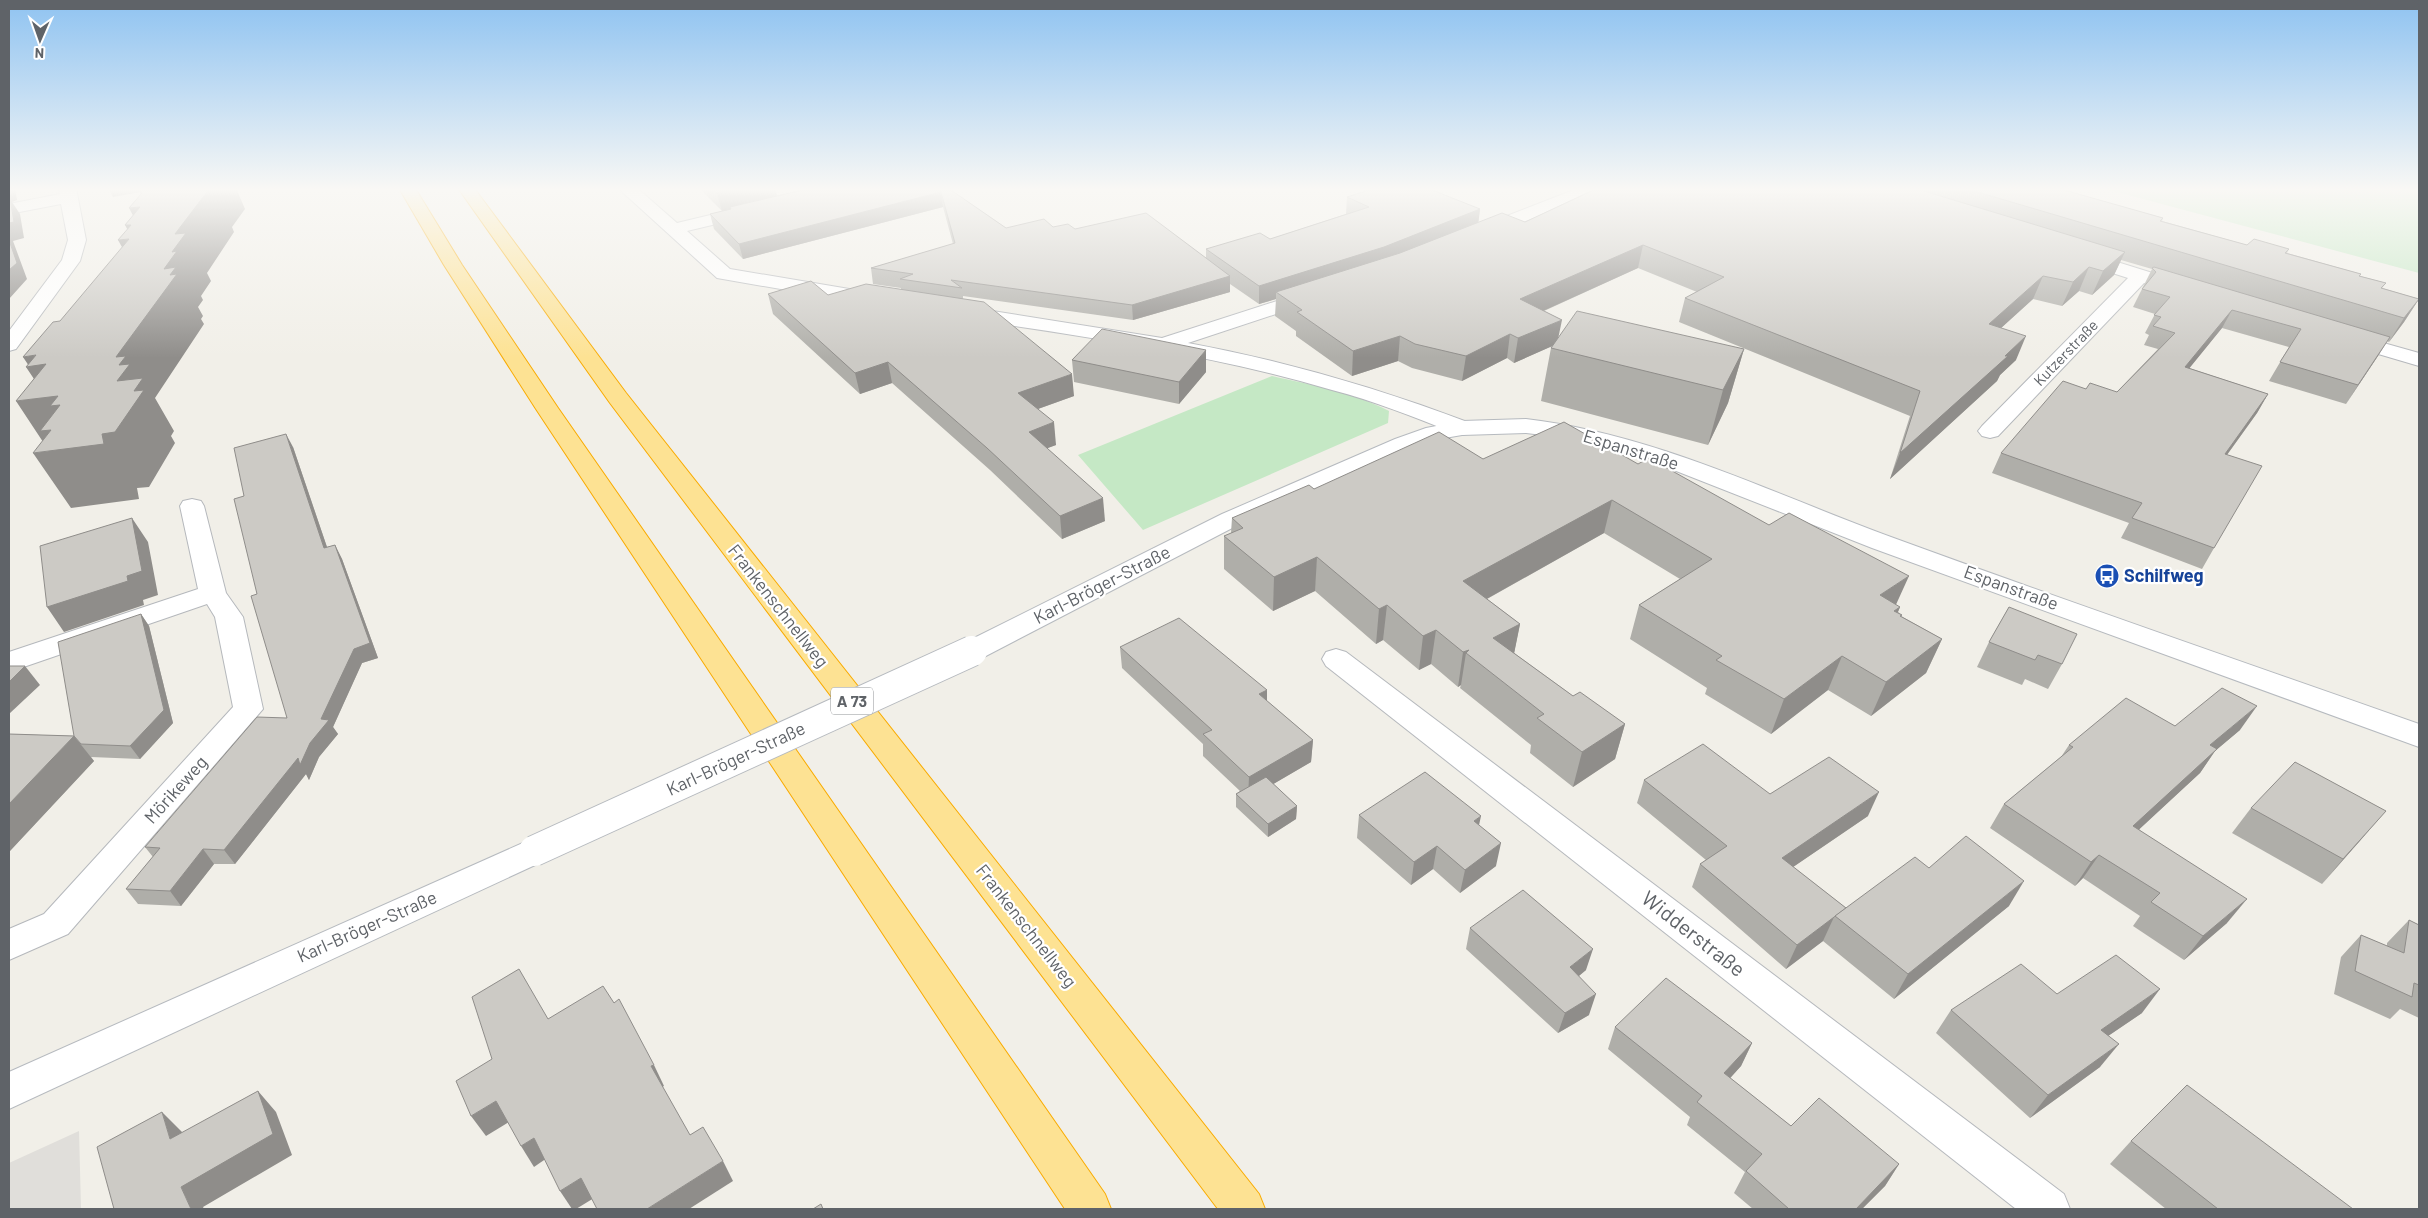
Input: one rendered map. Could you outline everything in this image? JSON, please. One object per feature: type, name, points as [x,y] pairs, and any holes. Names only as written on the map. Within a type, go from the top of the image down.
[{"type":"highway","points":[[441,245],[546,409],[1090,1209]]},
{"type":"highway","name":"Frankenschnellweg","points":[[507,245],[618,398],[1244,1209]]},
{"type":"street","points":[[9,345],[71,261],[76,245]]},
{"type":"street","points":[[692,245],[724,274],[897,302]]},
{"type":"street","points":[[2067,252],[2197,293]]},
{"type":"street","name":"Kutzerstraße","points":[[1990,430],[2141,276]]},
{"type":"street","points":[[1165,343],[1324,291]]},
{"type":"street","name":"Espanstraße","points":[[945,310],[1165,343],[1280,367],[1410,406],[1462,428],[1526,426],[1569,431],[1646,451],[1881,542],[2419,736]]},
{"type":"street","points":[[2327,333],[2419,360]]},
{"type":"street","name":"Karl-Bröger-Straße","points":[[9,1091],[972,651],[1154,560],[1231,519],[1403,444],[1434,433],[1462,428]]},
{"type":"street","name":"Mörikeweg","points":[[9,945],[56,924],[248,709],[229,617],[213,593],[192,506]]},
{"type":"street","points":[[9,662],[213,593]]},
{"type":"street","name":"Widderstraße","points":[[1336,659],[2049,1209]]},
{"type":"shaded area","points":[[79,1131],[81,1209],[9,1209],[9,1163]]},
{"type":"green space","points":[[2314,245],[2419,245],[2419,273]]},
{"type":"green space","points":[[1272,376],[1332,390],[1375,404],[1389,411],[1388,423],[1143,530],[1078,455]]},
{"type":"building","points":[[9,245],[11,245],[17,263],[9,270]]},
{"type":"building","points":[[124,245],[177,245],[172,252],[177,251],[164,269],[176,267],[170,275],[177,274],[116,357],[126,356],[119,365],[130,364],[117,381],[143,378],[134,391],[144,390],[115,432],[102,434],[104,444],[33,453],[51,430],[40,431],[60,405],[50,406],[58,396],[16,401],[46,364],[26,367],[36,355],[23,357],[53,322],[60,321]]},
{"type":"building","points":[[949,245],[1188,245],[1230,276],[1132,305],[951,280],[962,288],[900,279],[913,274],[871,268]]},
{"type":"building","points":[[1220,245],[1389,245],[1259,286],[1206,249]]},
{"type":"building","points":[[1421,245],[2101,245],[2125,252],[2103,271],[2089,267],[2073,282],[2043,276],[1989,324],[2026,336],[2005,356],[2008,356],[1900,453],[1920,391],[1685,298],[1724,277],[1643,245],[1520,299],[1562,320],[1518,338],[1510,334],[1466,356],[1415,344],[1400,336],[1353,351],[1297,312],[1302,310],[1276,292]]},
{"type":"building","points":[[2156,245],[2274,245],[2289,249],[2285,253],[2361,274],[2359,276],[2386,283],[2381,288],[2419,299],[2404,318]]},
{"type":"building","points":[[2154,267],[2390,337],[2358,385],[2280,362],[2301,329],[2232,310],[2185,367],[2268,394],[2225,454],[2262,466],[2214,548],[2132,518],[2142,503],[2001,453],[2063,381],[2086,389],[2090,383],[2117,392],[2175,333],[2153,326],[2161,317],[2154,315],[2170,297],[2142,289],[2156,272],[2152,268]]},
{"type":"building","points":[[811,281],[828,295],[866,284],[984,302],[1072,374],[1018,393],[1054,422],[1029,432],[1103,498],[1060,516],[987,448],[888,362],[855,373],[768,294]]},
{"type":"building","points":[[1577,311],[1744,349],[1723,390],[1551,348]]},
{"type":"building","points":[[1102,329],[1206,350],[1179,382],[1072,360]]},
{"type":"building","points":[[1564,422],[1638,464],[1649,458],[1769,525],[1789,513],[1909,576],[1880,595],[1900,607],[1894,611],[1902,615],[1900,616],[1942,639],[1886,682],[1842,656],[1784,699],[1716,660],[1722,656],[1639,605],[1712,559],[1612,500],[1463,581],[1520,624],[1493,638],[1573,696],[1580,692],[1625,724],[1582,752],[1537,718],[1544,714],[1466,653],[1469,650],[1463,652],[1436,630],[1423,636],[1387,605],[1379,609],[1317,557],[1274,577],[1224,536],[1243,528],[1232,518],[1309,485],[1314,489],[1439,432],[1483,459]]},
{"type":"building","points":[[286,434],[324,548],[335,545],[370,643],[354,649],[321,719],[329,720],[310,743],[300,765],[298,758],[224,850],[203,849],[170,891],[126,889],[160,848],[145,847],[257,717],[287,718],[251,596],[257,594],[234,499],[244,496],[234,448]]},
{"type":"building","points":[[132,518],[142,571],[127,576],[128,581],[47,607],[40,546]]},
{"type":"building","points":[[2009,607],[2077,634],[2062,664],[2038,655],[2035,660],[1989,642]]},
{"type":"building","points":[[141,614],[164,710],[130,746],[81,744],[74,736],[58,642]]},
{"type":"building","points":[[1179,618],[1267,690],[1259,694],[1313,740],[1249,777],[1203,734],[1212,730],[1120,647]]},
{"type":"building","points":[[9,666],[25,666],[9,682]]},
{"type":"building","points":[[2222,688],[2257,706],[2210,745],[2217,749],[2133,826],[2247,899],[2203,936],[2151,902],[2160,893],[2099,855],[2091,862],[2004,804],[2073,747],[2069,745],[2126,698],[2175,726]]},
{"type":"building","points":[[9,734],[74,736],[9,804]]},
{"type":"building","points":[[1703,744],[1770,794],[1829,757],[1879,792],[1782,858],[1846,908],[1797,945],[1700,864],[1727,846],[1644,780]]},
{"type":"building","points":[[2295,762],[2386,811],[2343,859],[2251,808]]},
{"type":"building","points":[[1425,772],[1481,816],[1474,821],[1501,843],[1465,870],[1437,846],[1414,862],[1359,815]]},
{"type":"building","points":[[1266,777],[1297,806],[1268,824],[1236,794]]},
{"type":"building","points":[[1966,836],[2024,881],[1908,974],[1835,916],[1915,857],[1929,868]]},
{"type":"building","points":[[1523,890],[1593,949],[1570,967],[1596,994],[1565,1013],[1470,928]]},
{"type":"building","points":[[2409,920],[2419,925],[2419,985],[2414,983],[2412,997],[2355,971],[2361,935],[2404,953]]},
{"type":"building","points":[[2116,955],[2160,989],[2101,1030],[2119,1044],[2048,1095],[1951,1010],[2021,964],[2057,994]]},
{"type":"building","points":[[519,969],[548,1019],[603,986],[614,1003],[619,999],[654,1065],[651,1066],[690,1135],[703,1127],[723,1161],[647,1209],[597,1209],[581,1178],[560,1191],[534,1138],[521,1146],[496,1101],[471,1116],[456,1081],[492,1059],[472,997]]},
{"type":"building","points":[[1666,978],[1752,1043],[1724,1073],[1791,1126],[1819,1098],[1899,1164],[1856,1209],[1789,1209],[1746,1171],[1762,1154],[1697,1102],[1702,1096],[1615,1027]]},
{"type":"building","points":[[2187,1085],[2353,1209],[2218,1209],[2131,1141]]},
{"type":"building","points":[[258,1091],[273,1134],[181,1187],[191,1209],[114,1209],[97,1147],[162,1112],[170,1139]]},
{"type":"building","points":[[821,1204],[823,1209],[813,1209]]},
{"type":"place","name":"Schilfweg","points":[[2107,576]]}]
